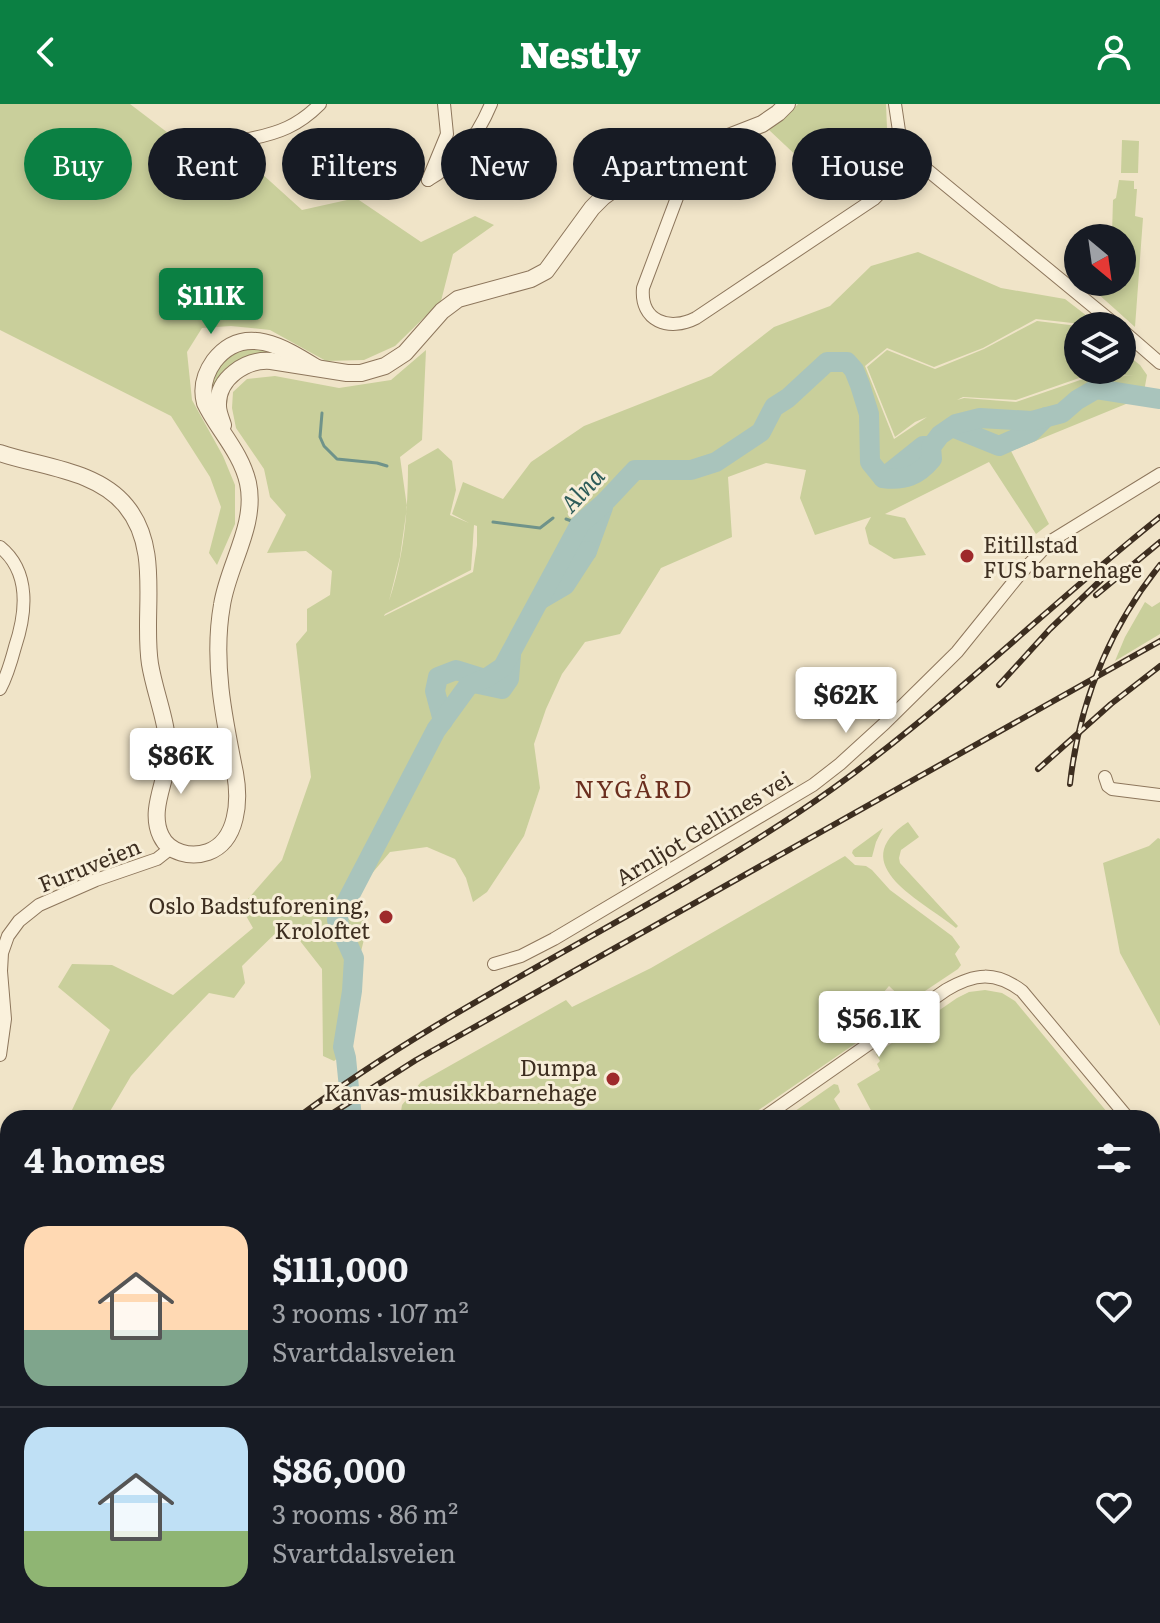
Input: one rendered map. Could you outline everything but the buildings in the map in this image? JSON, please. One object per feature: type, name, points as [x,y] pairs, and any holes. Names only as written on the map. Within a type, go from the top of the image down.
[{"type":"street","points":[[444,104],[447,134],[428,180],[446,169],[463,151],[479,130],[491,104]]},
{"type":"street","points":[[752,128],[787,104]]},
{"type":"street","points":[[895,104],[899,128]]},
{"type":"street","points":[[266,135],[294,125],[318,105]]},
{"type":"street","points":[[932,174],[1100,312]]},
{"type":"street","points":[[0,453],[71,473],[104,487],[126,505],[136,521],[148,567],[150,663],[167,745],[167,762],[157,806],[160,834],[171,848],[190,854],[210,851],[224,841],[236,815],[236,778],[219,663],[220,617],[229,575],[246,525],[250,498],[245,474],[225,434],[218,407],[225,382],[246,364],[262,360],[334,372],[361,373],[385,366],[405,353],[438,315],[458,299],[539,276],[552,264],[582,220],[600,200]]},
{"type":"street","points":[[676,200],[643,288],[648,311],[665,324],[682,324],[696,318],[873,200]]},
{"type":"street","points":[[1136,342],[1160,363]]},
{"type":"street","name":"Arnljot Gellines vei","points":[[494,964],[521,956],[554,939],[813,785],[895,714],[957,652],[1051,541],[1160,474]]},
{"type":"street","points":[[0,547],[15,565],[23,588],[24,618],[0,689]]},
{"type":"street","points":[[0,644],[15,647]]},
{"type":"street","points":[[1105,777],[1112,789],[1160,795]]},
{"type":"street","name":"Furuveien","points":[[0,1055],[5,1019],[1,958],[4,944],[14,928],[39,905],[96,880],[157,859],[171,848]]},
{"type":"street","points":[[774,1110],[939,994],[956,984],[982,976],[1002,979],[1022,991],[1121,1110]]},
{"type":"green space","points":[[0,104],[130,104],[162,128],[148,128],[148,200],[266,200],[266,178],[282,192],[282,200],[291,200],[302,210],[359,200],[421,242],[475,216],[494,225],[453,254],[441,301],[395,346],[364,360],[326,361],[270,330],[231,326],[202,328],[187,352],[192,400],[235,485],[235,524],[217,565],[209,553],[221,507],[210,477],[171,416],[0,330]]},
{"type":"green space","points":[[798,104],[886,104],[887,128],[792,128],[792,152],[776,137],[776,128],[772,128]]},
{"type":"green space","points":[[1122,140],[1139,141],[1138,173],[1121,173]]},
{"type":"green space","points":[[1119,180],[1134,181],[1134,189],[1137,189],[1135,216],[1143,218],[1136,313],[1118,312],[1100,296],[1136,296],[1136,224],[1112,224],[1113,200]]},
{"type":"green space","points":[[918,252],[1001,288],[1065,299],[1082,312],[1064,312],[1064,322],[1036,319],[983,348],[934,367],[887,348],[865,366],[894,439],[927,417],[895,437],[867,367],[887,350],[935,369],[984,349],[1037,321],[1064,324],[1064,383],[1016,400],[963,397],[957,400],[1016,402],[1069,384],[1136,384],[1136,362],[1147,375],[1143,397],[1011,451],[1049,524],[1036,534],[989,462],[885,514],[905,518],[926,555],[894,559],[869,544],[865,528],[871,517],[815,535],[800,498],[806,470],[766,463],[728,477],[732,537],[661,568],[620,634],[585,642],[562,674],[534,744],[540,788],[524,836],[487,892],[473,902],[466,878],[455,859],[427,847],[390,852],[347,903],[368,923],[342,1029],[343,1054],[334,1061],[323,1056],[322,969],[286,923],[242,966],[245,983],[234,998],[209,993],[131,1076],[111,1110],[72,1110],[110,1030],[58,987],[72,964],[112,965],[173,995],[253,928],[241,907],[282,860],[311,777],[296,644],[307,631],[307,609],[330,595],[332,571],[306,551],[267,553],[286,515],[270,497],[264,469],[236,428],[233,392],[247,379],[275,376],[339,388],[391,380],[426,350],[422,440],[400,457],[407,505],[408,465],[438,448],[452,461],[456,490],[450,515],[469,523],[452,514],[463,482],[503,499],[531,462],[584,426],[711,376],[774,327],[830,306],[871,266]],"holes":[[[406,512],[402,551],[389,601],[400,557]],[[474,525],[477,526],[473,572],[384,616],[471,570]]]},
{"type":"green space","points":[[245,348],[270,349],[274,355],[214,392],[208,385],[218,367]]},
{"type":"green space","points":[[1145,602],[1152,607],[1160,602],[1160,634],[1115,661],[1125,637]]},
{"type":"green space","points":[[908,822],[919,837],[901,850],[900,863],[958,926],[956,928],[910,894],[886,868],[883,853],[890,838]]},
{"type":"green space","points":[[883,828],[872,857],[855,857],[853,850]]},
{"type":"green space","points":[[1158,838],[1160,1026],[1120,953],[1103,863],[1149,846]]},
{"type":"green space","points":[[845,856],[855,865],[872,870],[890,890],[952,936],[960,947],[955,954],[961,965],[907,1003],[889,986],[883,993],[875,1030],[759,1110],[401,1110],[421,1082],[566,1000],[572,1007],[651,968]]},
{"type":"green space","points":[[985,990],[1002,993],[1015,1001],[1105,1110],[871,1110],[857,1084],[880,1070],[876,1054],[969,992]]},
{"type":"green space","points":[[834,1084],[838,1085],[840,1092],[834,1099],[840,1110],[797,1110]]},
{"type":"waterway","name":"Alna","points":[[351,1110],[343,1047],[354,958],[337,920],[436,730],[468,686],[503,667],[580,524],[635,470],[691,470],[716,462],[761,432],[774,407],[827,362],[847,362],[854,370],[869,414],[870,462],[883,478],[904,478],[921,470],[932,459],[931,447],[940,435],[956,424],[980,418],[1032,421],[1062,413],[1096,389],[1160,399]]},
{"type":"waterway","points":[[322,413],[320,437],[337,459],[387,466]]},
{"type":"waterway","points":[[952,427],[999,446],[1031,432],[1046,417]]},
{"type":"waterway","points":[[883,478],[923,446],[931,446]]},
{"type":"waterway","points":[[563,559],[587,551],[603,507]]},
{"type":"waterway","points":[[493,522],[540,528],[553,518]]},
{"type":"waterway","points":[[566,519],[580,524]]},
{"type":"waterway","points":[[541,599],[565,585],[587,551]]},
{"type":"waterway","points":[[474,683],[502,689],[509,679],[511,655]]},
{"type":"waterway","points":[[443,721],[435,691],[438,677],[456,670],[485,679]]},
{"type":"railway","points":[[308,1110],[419,1036],[737,852],[847,779],[938,706],[1160,517]]},
{"type":"railway","points":[[1096,595],[1160,542]]},
{"type":"railway","points":[[1070,784],[1081,725],[1099,668],[1126,615],[1160,565]]},
{"type":"railway","points":[[999,685],[1050,629],[1101,580]]},
{"type":"railway","points":[[338,1110],[416,1060],[1160,641]]},
{"type":"railway","points":[[1038,769],[1111,704],[1160,666]]},
{"type":"place","name":"Eitillstad FUS barnehage","points":[[967,556]]},
{"type":"place","name":"Oslo Badstuforening, Kroloftet","points":[[386,917]]},
{"type":"place","name":"Dumpa Kanvas-musikkbarnehage","points":[[613,1079]]},
{"type":"district","name":"NYGÅRD","points":[[634,787]]}]
